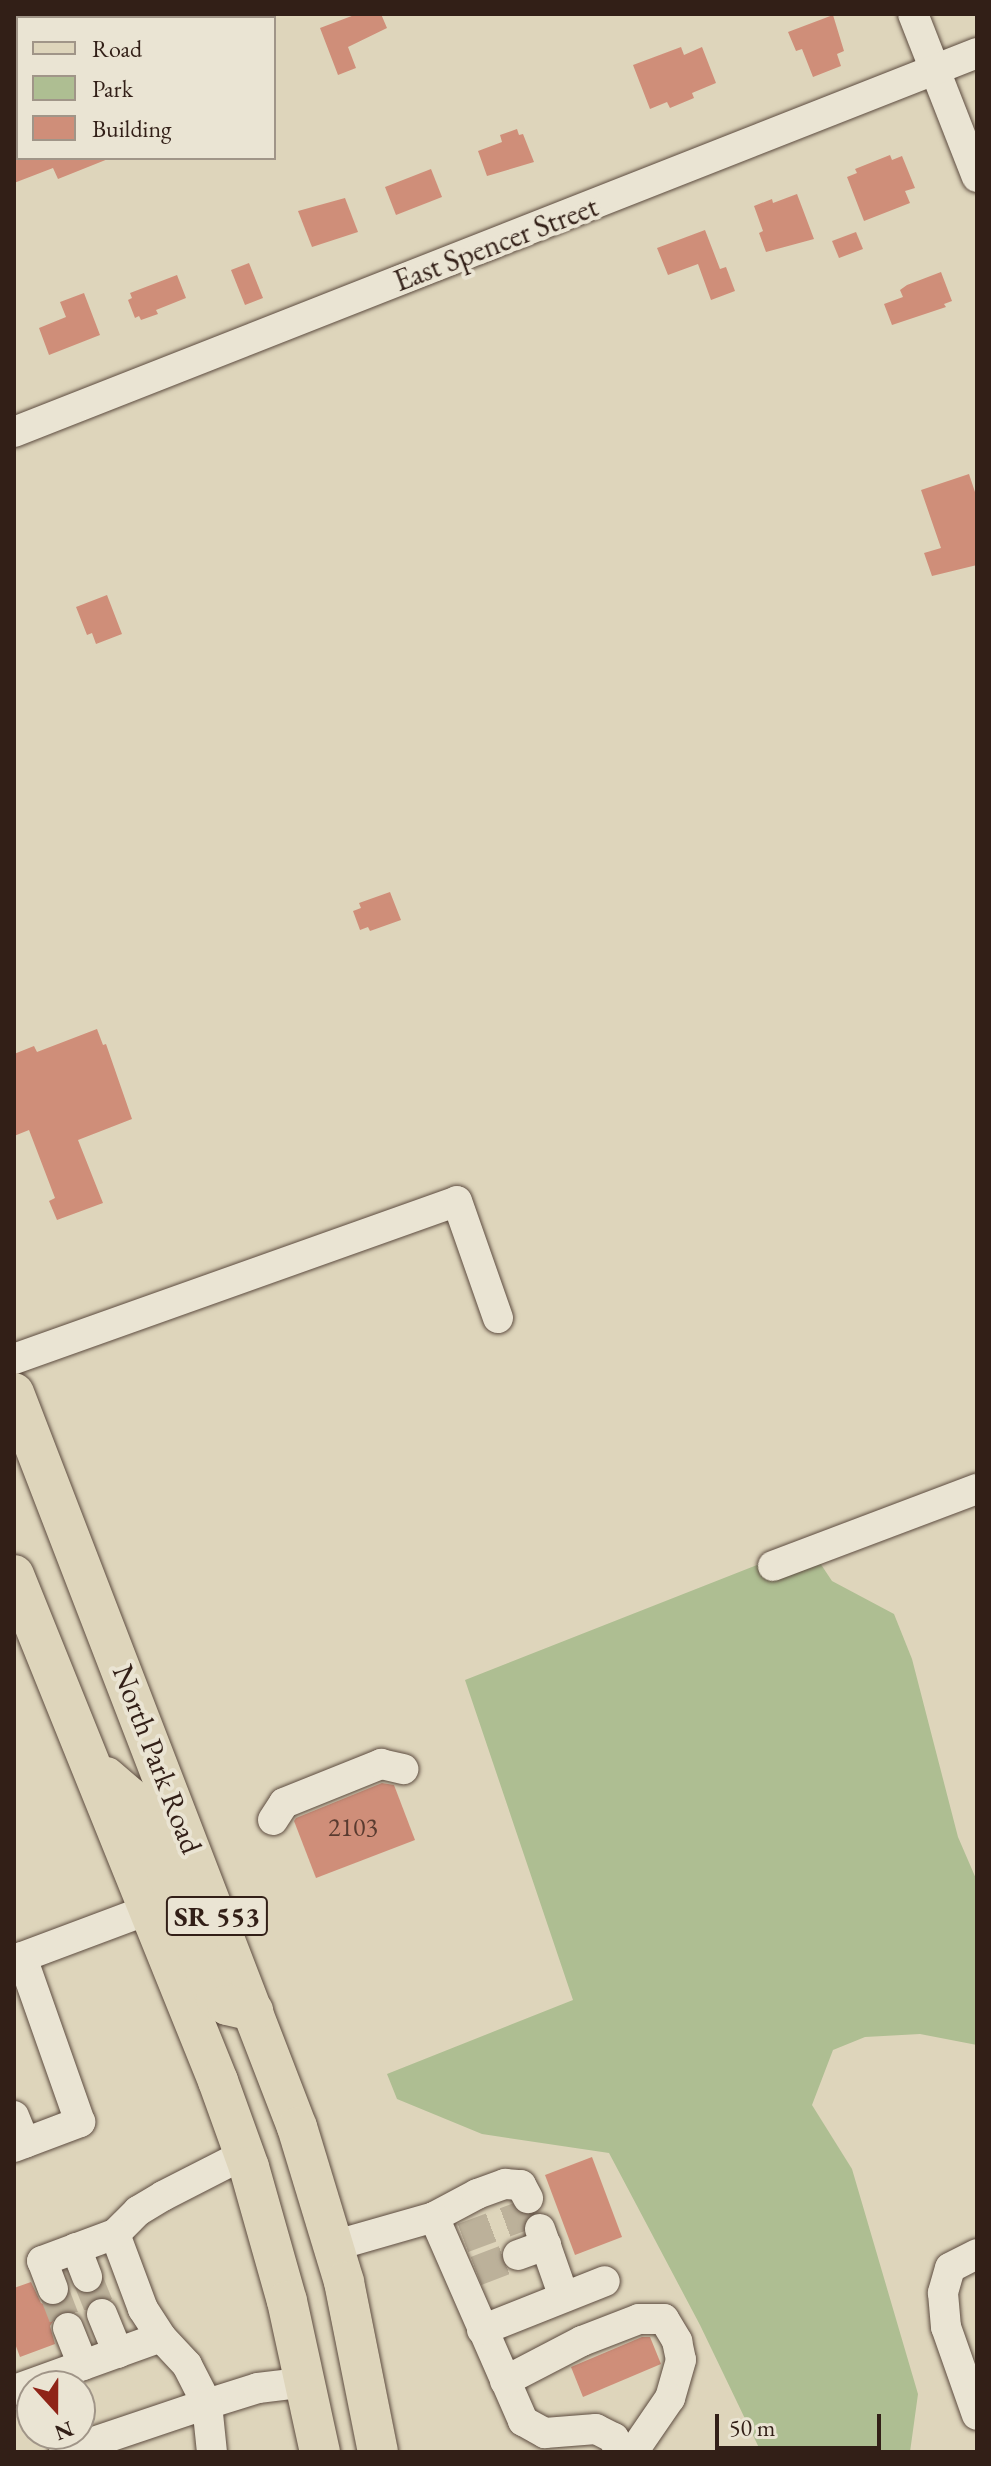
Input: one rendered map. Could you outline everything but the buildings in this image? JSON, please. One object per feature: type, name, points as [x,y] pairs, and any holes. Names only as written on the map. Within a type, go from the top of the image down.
[{"type":"main road","name":"North Park Road","points":[[14,1393],[297,2127],[355,2328],[378,2452]]},
{"type":"main road","name":"North Park Road","points":[[14,1575],[245,2154],[275,2254],[307,2382],[320,2452]]},
{"type":"main road","points":[[91,1764],[129,1797],[151,1830],[216,1998],[227,2005],[253,2011]]},
{"type":"street","points":[[913,14],[977,177]]},
{"type":"street","name":"East Spencer Street","points":[[14,432],[977,53]]},
{"type":"street","points":[[14,1359],[457,1201],[498,1318]]},
{"type":"street","points":[[773,1566],[977,1489]]},
{"type":"street","points":[[273,1820],[284,1803],[381,1764],[403,1769]]},
{"type":"street","points":[[18,2135],[80,2122],[18,1953],[148,1910]]},
{"type":"street","points":[[53,2289],[42,2261],[115,2234],[138,2211],[245,2154]]},
{"type":"street","points":[[333,2246],[434,2217],[477,2194],[505,2184],[521,2185],[528,2198]]},
{"type":"street","points":[[434,2217],[454,2241],[468,2274],[482,2330],[523,2421],[545,2433],[596,2429],[614,2438],[619,2452]]},
{"type":"street","points":[[115,2234],[133,2288],[161,2337],[187,2365],[207,2404],[212,2452]]},
{"type":"street","points":[[535,2243],[564,2297]]},
{"type":"street","points":[[76,2248],[87,2277]]},
{"type":"street","points":[[977,2254],[950,2268],[943,2293],[946,2327],[977,2415]]},
{"type":"street","points":[[482,2330],[605,2281]]},
{"type":"street","points":[[102,2314],[118,2353]]},
{"type":"street","points":[[505,2381],[582,2341],[639,2319],[664,2319],[677,2341],[681,2360],[670,2398],[633,2452]]},
{"type":"street","points":[[68,2328],[83,2365]]},
{"type":"street","points":[[14,2390],[161,2337]]},
{"type":"street","points":[[64,2452],[258,2388],[307,2382]]},
{"type":"green space","points":[[808,1545],[832,1581],[894,1614],[912,1659],[958,1837],[977,1881],[977,2045],[920,2034],[865,2037],[833,2050],[812,2105],[852,2169],[918,2394],[910,2452],[761,2452],[700,2325],[609,2153],[482,2134],[397,2099],[387,2074],[573,2000],[465,1680]]},
{"type":"tunnel","points":[[463,2238],[533,2212]]},
{"type":"tunnel","points":[[476,2271],[518,2255]]},
{"type":"tunnel","points":[[87,2277],[102,2314]]},
{"type":"tunnel","points":[[53,2289],[68,2328]]}]
